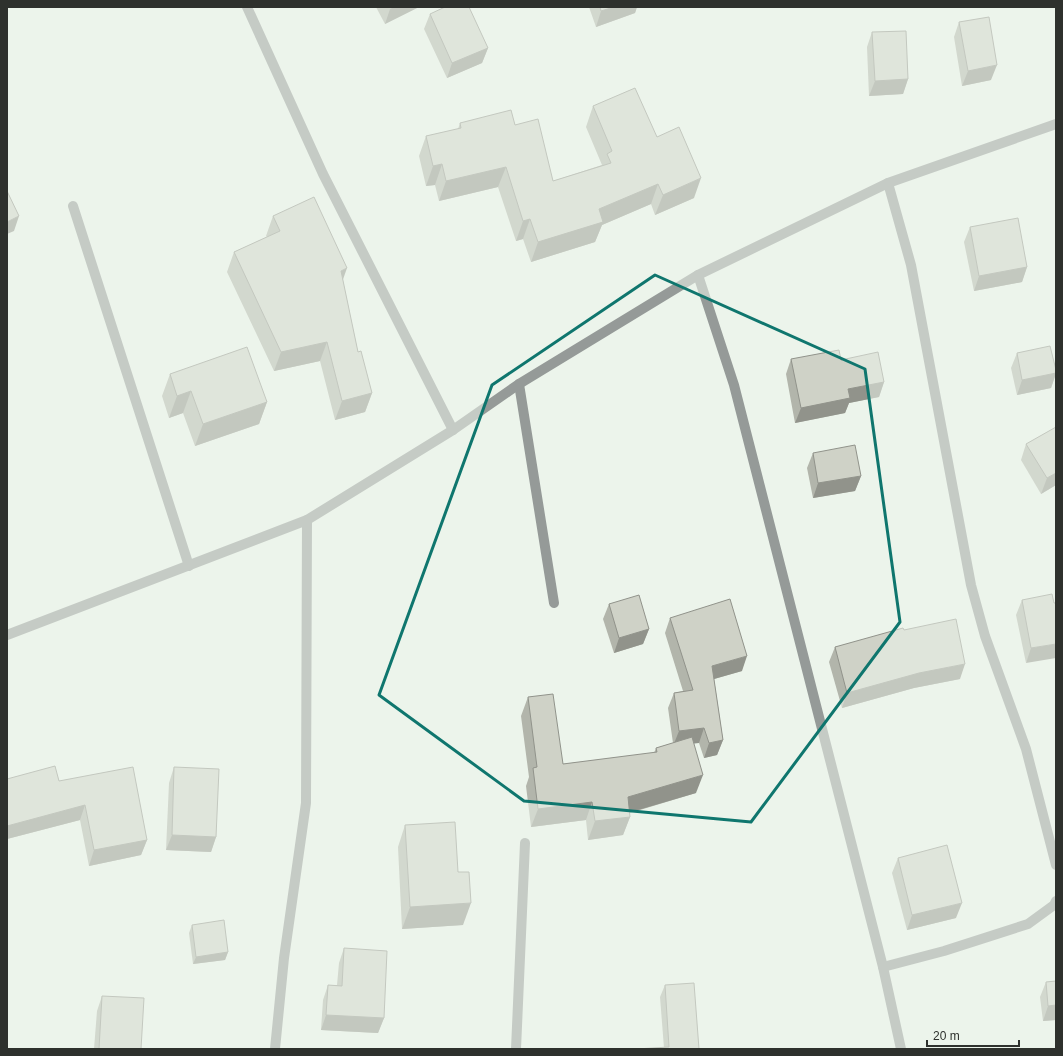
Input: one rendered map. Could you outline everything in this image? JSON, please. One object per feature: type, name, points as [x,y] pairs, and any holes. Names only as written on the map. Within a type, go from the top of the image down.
[{"type":"street","points":[[248,7],[323,174],[453,430]]},
{"type":"street","points":[[7,635],[307,520],[453,430],[519,384],[698,274],[888,182],[1056,124]]},
{"type":"street","points":[[888,182],[911,266],[971,585],[985,636],[1026,749],[1056,865]]},
{"type":"street","points":[[73,206],[188,566]]},
{"type":"street","points":[[698,274],[734,385],[883,967],[901,1049]]},
{"type":"street","points":[[519,384],[554,603]]},
{"type":"street","points":[[275,1049],[284,958],[306,803],[307,520]]},
{"type":"street","points":[[516,1049],[525,843]]},
{"type":"street","points":[[883,967],[944,951],[1028,924],[1054,905],[1056,900]]},
{"type":"highlighted area","points":[[655,275],[865,369],[900,622],[751,822],[524,801],[379,695],[492,385]]},
{"type":"building","points":[[445,7],[469,7],[488,48],[452,63],[430,14]]},
{"type":"building","points":[[600,7],[614,7],[601,11]]},
{"type":"building","points":[[989,17],[997,65],[968,71],[959,22]]},
{"type":"building","points":[[906,31],[908,79],[875,81],[872,32]]},
{"type":"building","points":[[635,88],[657,137],[679,127],[701,178],[663,195],[658,184],[599,209],[603,222],[538,242],[530,219],[523,221],[506,167],[446,181],[442,164],[433,166],[426,136],[461,128],[460,123],[511,110],[515,125],[538,119],[553,181],[611,163],[607,154],[612,151],[593,106]]},
{"type":"building","points":[[7,191],[19,216],[7,222]]},
{"type":"building","points":[[314,197],[347,268],[341,271],[358,352],[361,351],[372,393],[342,401],[327,342],[281,352],[234,252],[280,231],[273,216]]},
{"type":"building","points":[[1018,218],[1027,267],[979,276],[970,227]]},
{"type":"building","points":[[1050,346],[1056,373],[1022,380],[1017,353]]},
{"type":"building","points":[[247,347],[267,402],[203,424],[191,391],[177,396],[170,374]]},
{"type":"building","points":[[839,350],[841,360],[878,352],[884,382],[848,389],[850,398],[801,408],[791,359]]},
{"type":"building","points":[[1056,427],[1056,473],[1047,478],[1026,444]]},
{"type":"building","points":[[855,445],[861,476],[818,483],[813,453]]},
{"type":"building","points":[[1052,594],[1054,603],[1056,603],[1056,644],[1031,648],[1022,600]]},
{"type":"building","points":[[639,595],[649,629],[619,638],[609,604]]},
{"type":"building","points":[[730,599],[747,656],[712,666],[723,740],[709,743],[704,728],[679,731],[674,693],[693,690],[670,618]]},
{"type":"building","points":[[956,619],[965,664],[919,673],[847,693],[835,647],[903,628],[904,630]]},
{"type":"building","points":[[553,694],[563,764],[657,752],[656,748],[692,737],[703,775],[628,797],[630,817],[595,821],[592,802],[538,809],[533,768],[537,767],[528,697]]},
{"type":"building","points":[[55,766],[59,781],[133,767],[147,840],[94,850],[85,805],[7,826],[7,779]]},
{"type":"building","points":[[174,767],[219,769],[216,837],[172,835]]},
{"type":"building","points":[[455,822],[458,872],[469,872],[471,903],[410,907],[405,825]]},
{"type":"building","points":[[947,845],[962,903],[912,915],[898,858]]},
{"type":"building","points":[[224,920],[228,952],[196,957],[192,925]]},
{"type":"building","points":[[344,948],[387,951],[384,1018],[326,1015],[328,985],[342,986]]},
{"type":"building","points":[[1056,981],[1056,1005],[1048,1006],[1046,982]]},
{"type":"building","points":[[694,983],[699,1049],[636,1049],[669,1047],[665,985]]},
{"type":"building","points":[[102,996],[144,998],[141,1049],[99,1049]]}]
